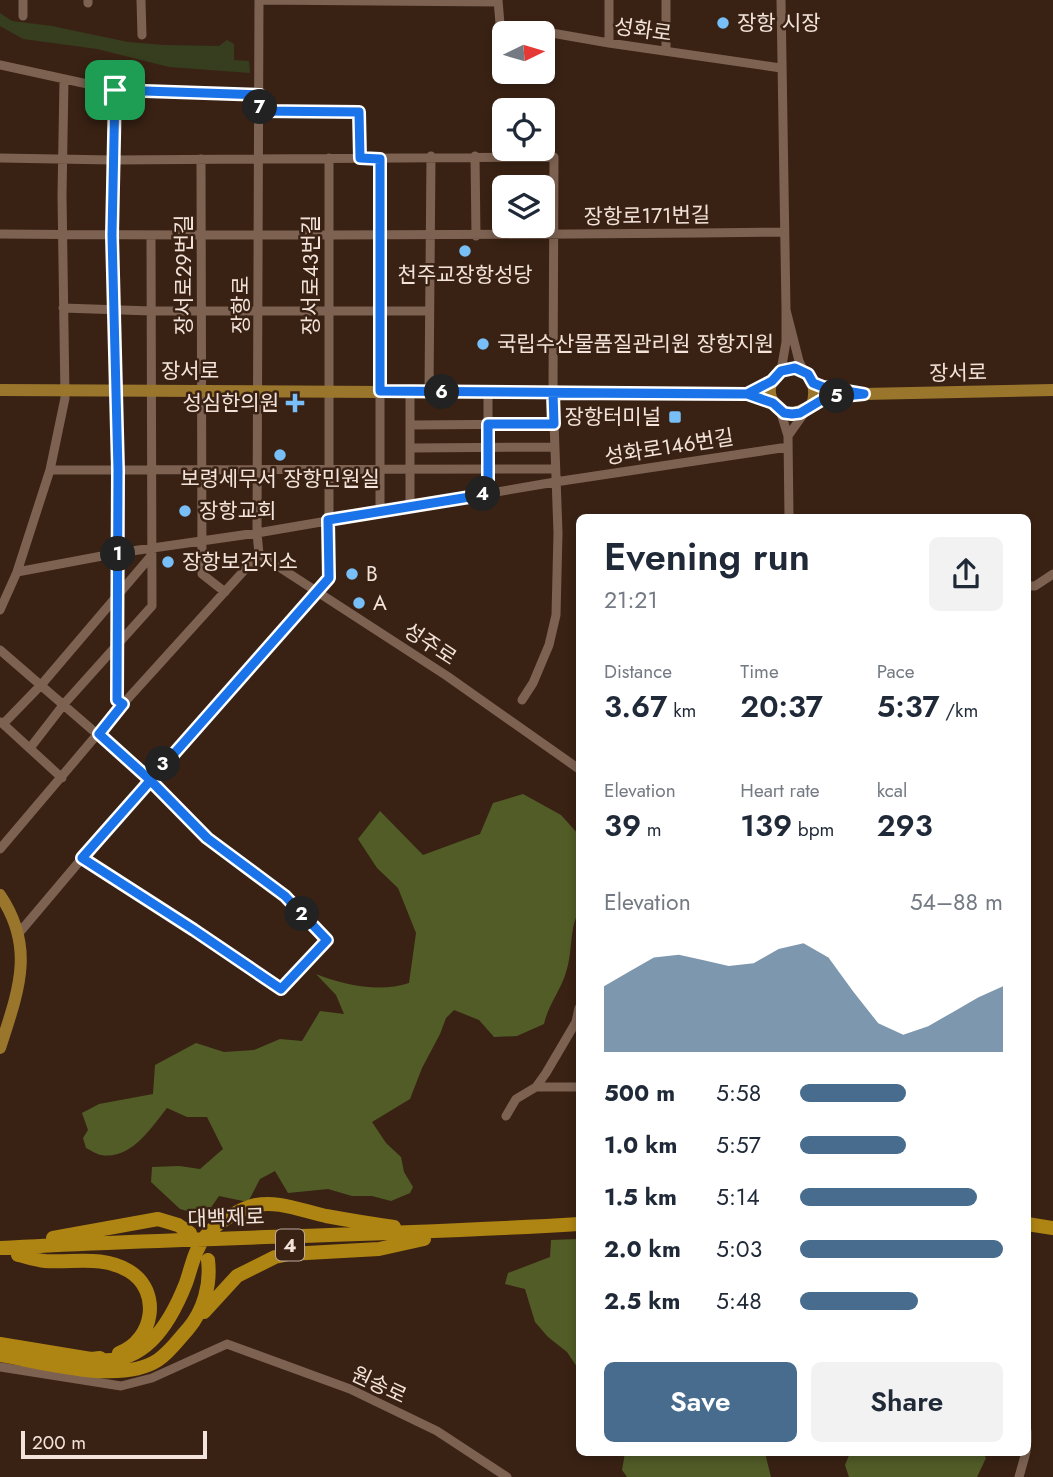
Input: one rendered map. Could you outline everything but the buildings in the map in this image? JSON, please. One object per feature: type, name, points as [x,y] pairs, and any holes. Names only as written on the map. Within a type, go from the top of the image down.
[{"type":"highway","points":[[0,1344],[109,1362],[132,1355],[149,1344],[162,1328],[202,1257],[206,1236],[251,1206],[272,1204],[424,1236]]},
{"type":"highway","points":[[1031,1216],[1053,1219]]},
{"type":"highway","points":[[7,1252],[41,1239],[145,1220],[158,1219],[178,1225],[190,1233]]},
{"type":"highway","name":"대백제로","points":[[424,1236],[576,1224]]},
{"type":"highway","points":[[1031,1224],[1053,1228]]},
{"type":"highway","name":"대백제로","points":[[7,1252],[424,1236],[576,1233]]},
{"type":"highway","points":[[0,1355],[84,1368],[122,1371],[141,1368],[157,1361],[172,1348],[237,1276],[263,1261],[289,1254],[379,1249],[424,1236]]},
{"type":"highway","points":[[7,1252],[43,1261],[98,1260],[128,1270],[136,1277],[144,1288],[151,1317],[145,1331],[125,1351],[91,1359]]},
{"type":"highway","points":[[193,1323],[208,1289],[202,1257]]},
{"type":"main road","points":[[747,394],[795,368],[804,372],[813,383],[815,396],[810,408]]},
{"type":"main road","points":[[776,407],[769,389],[777,376]]},
{"type":"main road","points":[[813,383],[836,391],[864,394]]},
{"type":"main road","name":"장서로","points":[[0,390],[747,394]]},
{"type":"main road","name":"장서로","points":[[864,394],[1053,390]]},
{"type":"main road","points":[[747,394],[792,414],[810,408],[825,398],[864,394]]},
{"type":"main road","points":[[0,895],[19,933],[22,954],[18,991],[0,1048]]},
{"type":"street","points":[[23,0],[23,16]]},
{"type":"street","points":[[141,0],[142,35]]},
{"type":"street","points":[[259,0],[498,1]]},
{"type":"street","name":"장항로","points":[[259,0],[259,554]]},
{"type":"street","points":[[609,0],[609,43]]},
{"type":"street","points":[[666,0],[666,51]]},
{"type":"street","points":[[777,376],[786,342],[781,0]]},
{"type":"street","name":"성화로","points":[[498,1],[500,24],[781,68]]},
{"type":"street","points":[[0,65],[115,90],[260,95]]},
{"type":"street","points":[[0,610],[17,572],[50,470],[65,390],[62,195],[64,80]]},
{"type":"street","points":[[115,90],[112,235],[118,470],[117,700],[123,704]]},
{"type":"street","points":[[260,111],[359,112],[360,158]]},
{"type":"street","points":[[429,392],[430,156]]},
{"type":"street","points":[[476,236],[480,156]]},
{"type":"street","points":[[0,158],[113,160],[554,157],[554,175]]},
{"type":"street","name":"장서로43번길","points":[[318,592],[329,578],[329,158]]},
{"type":"street","name":"장서로29번길","points":[[201,159],[201,574],[225,592]]},
{"type":"street","points":[[380,159],[380,511]]},
{"type":"street","name":"장항로171번길","points":[[555,235],[784,232]]},
{"type":"street","name":"장항로171번길","points":[[0,234],[492,236]]},
{"type":"street","points":[[30,748],[64,704],[152,606],[151,235]]},
{"type":"street","points":[[522,700],[533,683],[549,645],[556,615],[558,533],[553,393],[553,238]]},
{"type":"street","points":[[63,308],[151,311],[429,311]]},
{"type":"street","points":[[786,310],[804,372]]},
{"type":"street","points":[[410,391],[410,506]]},
{"type":"street","points":[[488,392],[488,494]]},
{"type":"street","points":[[776,407],[788,436],[789,514]]},
{"type":"street","points":[[788,436],[810,408]]},
{"type":"street","points":[[410,425],[554,424]]},
{"type":"street","points":[[410,448],[554,447]]},
{"type":"street","name":"성화로146번길","points":[[17,572],[118,553],[151,553],[201,540],[257,533],[555,482],[788,447]]},
{"type":"street","points":[[50,470],[555,469]]},
{"type":"street","points":[[62,778],[2,723],[42,684],[119,595],[151,553]]},
{"type":"street","points":[[0,849],[123,704],[259,554]]},
{"type":"street","name":"성주로","points":[[259,554],[447,676],[576,766]]},
{"type":"street","points":[[1031,586],[1053,574]]},
{"type":"street","points":[[19,933],[149,779],[318,592]]},
{"type":"street","points":[[0,650],[149,779],[207,838],[276,888],[327,940],[281,989],[82,858]]},
{"type":"street","points":[[506,1116],[516,1099],[536,1087],[576,1022]]},
{"type":"street","points":[[536,1087],[576,1087]]},
{"type":"street","name":"원송로","points":[[0,1367],[121,1385],[152,1378],[227,1344],[350,1389],[437,1431],[508,1477]]},
{"type":"street","points":[[1019,1477],[1025,1456]]},
{"type":"green space","points":[[0,13],[12,21],[52,26],[128,42],[219,46],[227,40],[234,44],[234,60],[249,61],[250,73],[169,67],[97,49],[23,39],[0,26]]},
{"type":"green space","points":[[523,794],[561,815],[576,832],[576,918],[570,957],[544,1024],[517,1036],[494,1037],[479,1020],[454,1010],[446,1018],[410,1099],[372,1122],[386,1143],[401,1157],[404,1172],[413,1187],[410,1193],[391,1201],[372,1196],[352,1196],[328,1189],[288,1193],[275,1171],[260,1179],[248,1202],[219,1196],[205,1216],[180,1209],[151,1182],[152,1167],[179,1166],[200,1169],[223,1149],[207,1117],[187,1117],[167,1108],[139,1141],[122,1153],[101,1155],[86,1148],[83,1138],[88,1130],[82,1113],[99,1104],[153,1094],[155,1065],[196,1043],[224,1052],[254,1050],[280,1039],[302,1041],[320,1011],[344,1014],[336,995],[316,974],[362,986],[386,987],[409,983],[416,933],[398,888],[377,868],[358,839],[380,811],[423,855],[480,834],[493,803]]},
{"type":"green space","points":[[576,1239],[576,1366],[567,1352],[535,1322],[525,1289],[505,1284],[508,1273],[550,1257],[551,1240]]},
{"type":"green space","points":[[624,1456],[766,1456],[771,1477],[627,1477],[622,1470]]},
{"type":"green space","points":[[849,1456],[986,1458],[977,1477],[849,1477],[845,1465]]},
{"type":"place","name":"장항 시장","points":[[723,23]]},
{"type":"place","name":"천주교장항성당","points":[[465,251]]},
{"type":"place","name":"국립수산물품질관리원 장항지원","points":[[483,344]]},
{"type":"place","name":"성심한의원","points":[[295,403]]},
{"type":"place","name":"장항터미널","points":[[675,417]]},
{"type":"place","name":"보령세무서 장항민원실","points":[[280,455]]},
{"type":"place","name":"장항교회","points":[[185,511]]},
{"type":"place","name":"장항보건지소","points":[[168,562]]},
{"type":"place","name":"B","points":[[352,574]]},
{"type":"place","name":"A","points":[[359,603]]},
{"type":"route","points":[[115,90],[112,235],[118,470],[117,700],[123,704],[99,734],[149,779],[207,838],[285,896],[327,940],[281,989],[82,858],[149,779],[329,578],[328,520],[488,494],[488,424],[554,424],[553,393],[747,394],[773,403],[777,409],[792,414],[800,413],[825,398],[864,394],[823,387],[813,383],[808,374],[795,368],[781,371],[772,381],[747,394],[380,391],[380,159],[360,158],[359,112],[260,111],[260,95],[115,90]]}]
